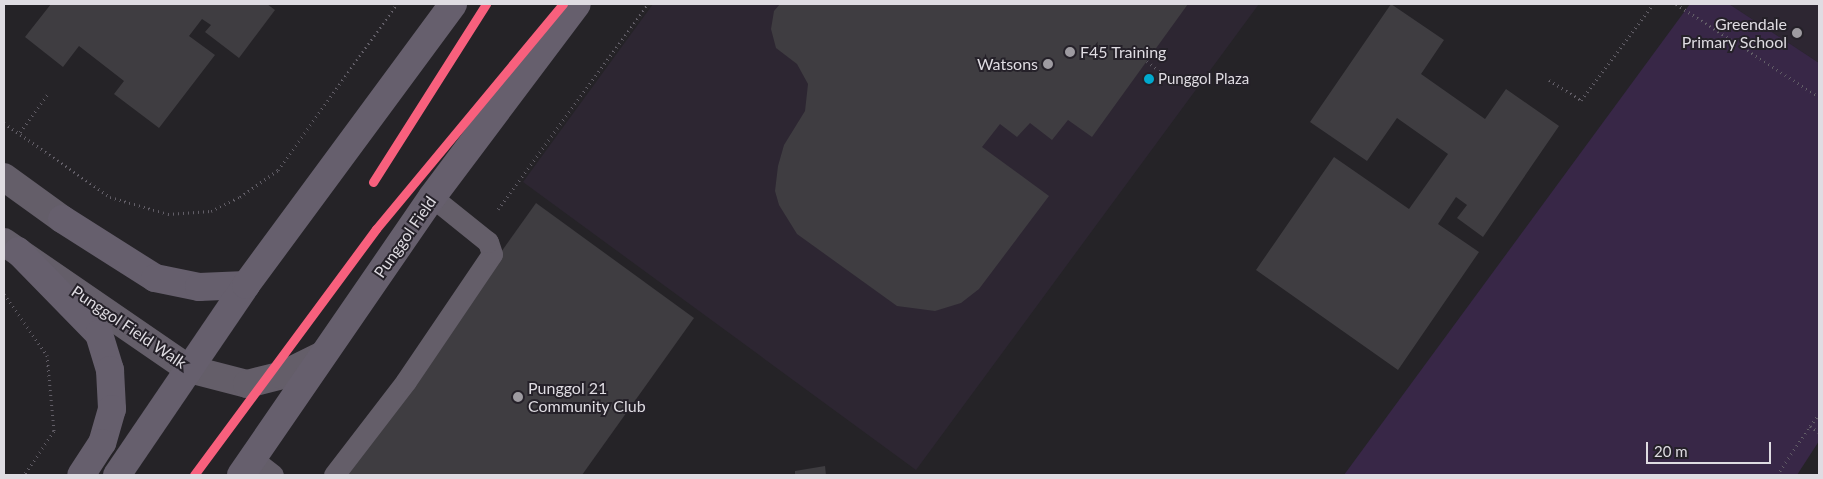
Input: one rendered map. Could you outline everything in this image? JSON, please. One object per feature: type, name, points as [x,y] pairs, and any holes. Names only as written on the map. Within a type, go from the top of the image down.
[{"type":"street","points":[[117,475],[246,286],[453,4]]},
{"type":"street","name":"Punggol Field","points":[[256,470],[321,356],[432,197],[577,4]]},
{"type":"street","points":[[4,177],[62,218],[155,278],[200,287],[246,286]]},
{"type":"street","points":[[11,247],[99,334],[110,370],[112,409],[102,444],[81,475]]},
{"type":"street","name":"Punggol Field Walk","points":[[11,247],[188,369],[247,384],[282,376],[321,356]]},
{"type":"lane","points":[[334,475],[406,381],[492,254],[488,242],[432,197]]},
{"type":"path","points":[[4,123],[20,132],[110,197],[168,214],[211,211],[240,197],[278,170],[397,4]]},
{"type":"path","points":[[1549,80],[1581,100],[1653,4]]},
{"type":"path","points":[[1676,4],[1819,97]]},
{"type":"path","points":[[1148,61],[1174,82]]},
{"type":"path","points":[[20,132],[49,92]]},
{"type":"path","points":[[4,294],[47,355],[54,431],[24,475]]},
{"type":"path","points":[[1777,475],[1819,414]]},
{"type":"path","points":[[1810,426],[1819,432]]},
{"type":"shaded area","points":[[653,4],[1259,4],[916,470],[523,182]]},
{"type":"shaded area","points":[[1690,4],[1729,4],[1819,63],[1819,441],[1797,475],[1344,475]]},
{"type":"shaded area","name":"Greendale Primary School","points":[[1729,4],[1819,4],[1819,63]]},
{"type":"building","points":[[51,4],[267,4],[275,10],[239,58],[205,32],[211,25],[202,19],[189,36],[215,55],[159,128],[114,94],[124,81],[79,46],[63,67],[25,37]]},
{"type":"building","name":"Punggol Plaza","points":[[780,4],[1188,4],[1092,137],[1068,120],[1052,140],[1030,123],[1017,137],[1000,124],[982,147],[1049,196],[979,289],[961,303],[935,311],[897,306],[797,234],[779,205],[775,191],[778,166],[784,145],[805,111],[808,84],[797,64],[776,48],[771,29],[774,11]]},
{"type":"building","points":[[1391,4],[1444,40],[1421,74],[1485,119],[1506,89],[1559,126],[1483,237],[1457,218],[1467,205],[1456,197],[1438,224],[1479,252],[1398,370],[1256,270],[1334,157],[1409,209],[1448,154],[1397,118],[1367,161],[1310,122]]},
{"type":"building","name":"Punggol 21 Community Club","points":[[536,203],[694,318],[582,475],[342,475]]},
{"type":"building","points":[[825,466],[826,475],[795,475],[795,471]]},
{"type":"transit line","points":[[373,182],[486,4]]},
{"type":"transit line","points":[[194,475],[376,229],[563,4]]},
{"type":"place","name":"Greendale Primary School","points":[[1797,33]]},
{"type":"place","name":"F45 Training","points":[[1070,52]]},
{"type":"place","name":"Watsons","points":[[1048,64]]},
{"type":"place","name":"Punggol Plaza","points":[[1149,79]]},
{"type":"place","name":"Punggol 21 Community Club","points":[[518,397]]}]
